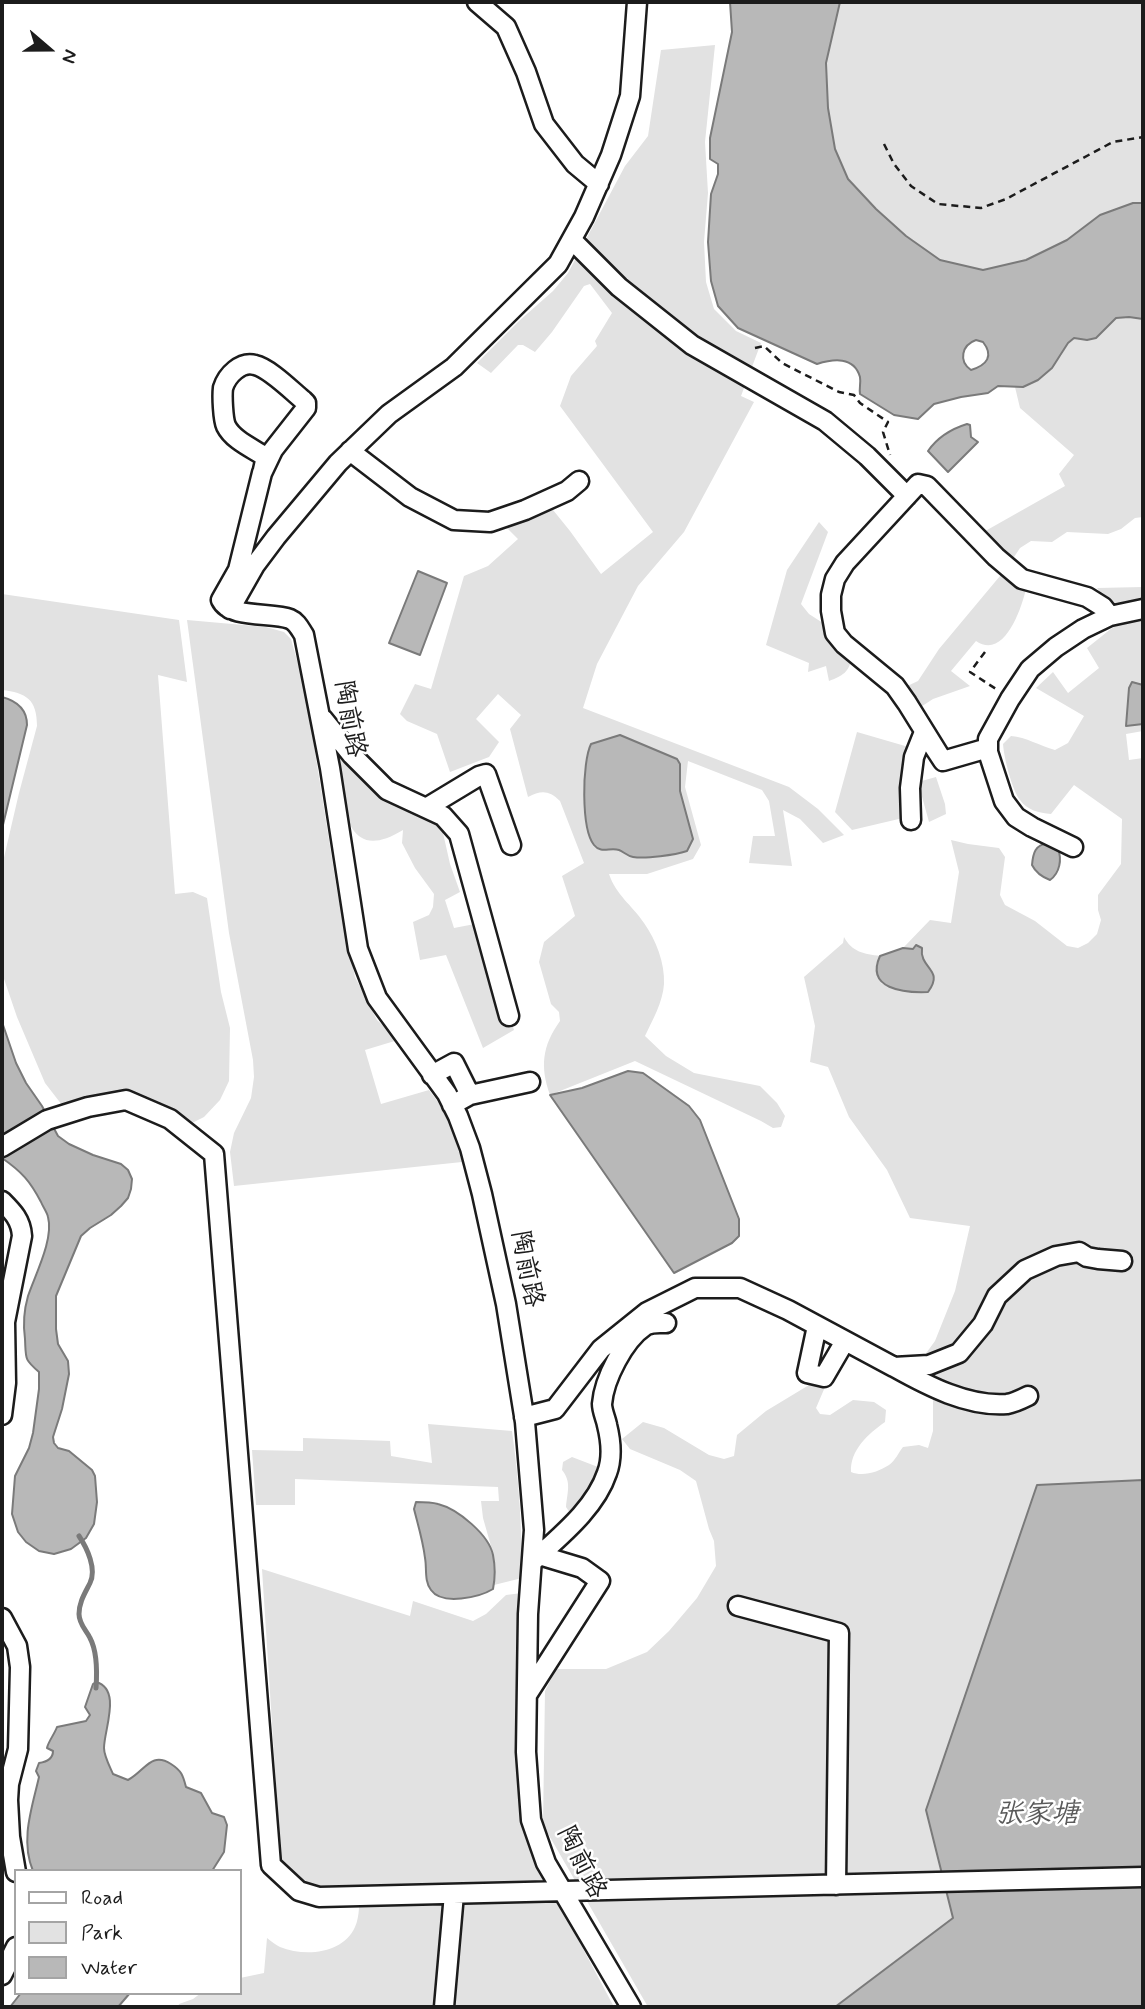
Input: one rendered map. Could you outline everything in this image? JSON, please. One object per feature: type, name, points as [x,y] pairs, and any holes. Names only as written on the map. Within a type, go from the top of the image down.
[{"type":"street","points":[[477,2],[506,27],[526,72],[544,124],[575,164],[599,184]]},
{"type":"street","points":[[263,470],[273,450],[306,408],[306,404],[257,365],[245,363],[232,372],[223,388],[225,424],[232,435],[264,457],[265,461],[238,570],[221,600],[223,606],[230,609],[255,565],[276,537],[350,451],[389,414],[454,367],[558,264],[599,184],[630,96],[637,2]]},
{"type":"street","points":[[572,240],[620,287],[692,345],[825,421],[867,456],[907,496]]},
{"type":"street","points":[[350,451],[410,497],[453,520],[490,522],[546,501],[567,491],[579,481]]},
{"type":"street","points":[[988,748],[943,761],[895,686],[835,633],[831,596],[835,579],[845,562],[918,484],[926,486],[996,557],[1022,579],[1087,597],[1103,607],[1110,616]]},
{"type":"street","name":"陶前路","points":[[230,609],[289,618],[298,624],[304,635],[330,768],[358,948],[377,998],[447,1094],[470,1148],[506,1304],[524,1417],[535,1559],[528,1614],[526,1752],[531,1820],[546,1863],[631,2007]]},
{"type":"street","points":[[1073,847],[1016,817],[1004,801],[988,748],[988,739],[1030,669],[1083,629],[1110,616],[1143,609]]},
{"type":"street","points":[[321,717],[352,755],[387,790],[443,816],[459,834],[509,1016]]},
{"type":"street","points":[[911,820],[910,788],[914,757],[924,732]]},
{"type":"street","points":[[426,808],[486,774],[511,845]]},
{"type":"street","points":[[432,1074],[454,1063],[470,1095]]},
{"type":"street","points":[[452,1105],[470,1095],[530,1082]]},
{"type":"street","points":[[2,1147],[47,1120],[88,1107],[126,1100],[170,1119],[214,1154],[271,1865],[299,1891],[320,1897],[1143,1877]]},
{"type":"street","points":[[2,1201],[18,1218],[22,1236],[5,1322],[6,1383],[2,1415]]},
{"type":"street","points":[[894,1367],[929,1365],[959,1353],[983,1324],[997,1296],[1025,1270],[1056,1256],[1079,1252],[1087,1257],[1122,1261]]},
{"type":"street","points":[[535,1559],[590,1504],[607,1475],[612,1454],[602,1406],[606,1384],[619,1355],[646,1325],[695,1287],[740,1288],[930,1387],[978,1402],[1009,1404],[1028,1396]]},
{"type":"street","points":[[524,1417],[555,1409],[601,1349],[655,1319]]},
{"type":"street","points":[[817,1326],[807,1373],[824,1377],[845,1341]]},
{"type":"street","points":[[527,1695],[600,1581],[582,1568],[535,1559]]},
{"type":"street","points":[[738,1606],[839,1633],[836,1885]]},
{"type":"street","points":[[2,1618],[17,1646],[19,1660],[18,1749],[8,1800],[15,1869]]},
{"type":"street","points":[[444,2007],[454,1894]]},
{"type":"street","points":[[2,1975],[14,1951]]},
{"type":"path","points":[[884,144],[911,186],[938,204],[981,208],[1006,200],[1114,142],[1143,137]]},
{"type":"path","points":[[755,348],[764,346],[782,363],[839,392],[854,395],[860,403],[888,422],[883,432],[890,450],[890,460]]},
{"type":"path","points":[[985,652],[971,672],[1010,699]]},
{"type":"green space","points":[[840,2],[1143,2],[1143,203],[1133,203],[1100,215],[1067,240],[1026,260],[983,270],[940,260],[906,236],[876,209],[848,178],[835,149],[828,108],[826,63]]},
{"type":"green space","points":[[715,45],[705,142],[708,193],[704,242],[706,282],[714,309],[736,331],[761,343],[741,396],[754,402],[684,532],[638,586],[597,664],[583,708],[789,787],[818,809],[844,835],[823,843],[800,819],[783,810],[792,866],[749,863],[753,836],[775,836],[769,801],[762,790],[688,761],[685,787],[701,845],[693,859],[647,874],[609,874],[616,888],[648,930],[661,960],[664,976],[662,998],[645,1036],[666,1056],[694,1073],[760,1086],[777,1103],[785,1116],[781,1127],[773,1128],[635,1061],[550,1095],[544,1057],[549,1039],[560,1021],[559,1012],[551,1004],[539,962],[544,942],[575,916],[562,876],[584,863],[560,801],[545,792],[528,797],[510,729],[521,715],[498,694],[476,719],[499,742],[489,757],[450,772],[437,734],[407,721],[400,714],[415,684],[431,689],[464,576],[488,566],[518,539],[503,524],[549,505],[601,574],[653,532],[560,406],[571,376],[597,346],[595,341],[612,313],[590,284],[584,286],[535,352],[518,345],[491,373],[477,363],[553,291],[568,273],[625,166],[648,136],[661,50]]},
{"type":"green space","points":[[1116,318],[1143,319],[1143,517],[1135,518],[1121,529],[1108,534],[1067,532],[1052,542],[1031,541],[1020,548],[1010,563],[980,534],[1065,486],[1059,474],[1074,455],[1020,408],[1015,387],[1023,387],[1061,356],[1074,338],[1087,340]]},
{"type":"green space","points":[[819,522],[828,532],[801,604],[809,614],[826,625],[851,658],[845,673],[829,681],[826,666],[808,672],[809,663],[766,645],[787,570]]},
{"type":"green space","points":[[1005,570],[1026,589],[1010,630],[995,644],[986,645],[976,641],[951,671],[970,686],[933,699],[916,710],[903,688],[918,681],[939,649]]},
{"type":"green space","points":[[1143,587],[1143,603],[1112,609],[1097,588]]},
{"type":"green space","points":[[2,594],[179,620],[187,682],[158,675],[175,894],[193,892],[207,898],[221,992],[230,1028],[229,1081],[220,1100],[204,1117],[192,1123],[161,1104],[136,1094],[111,1093],[62,1105],[45,1083],[17,1017],[2,973],[2,866],[37,726],[35,709],[28,699],[18,693],[2,690]]},
{"type":"green space","points":[[1143,618],[1143,731],[1126,734],[1129,760],[1143,758],[1143,1480],[1037,1485],[926,1810],[953,1918],[835,2007],[648,2007],[543,1825],[545,1691],[556,1669],[606,1669],[647,1652],[697,1598],[716,1566],[714,1541],[696,1481],[680,1470],[630,1449],[622,1439],[643,1422],[664,1428],[709,1455],[724,1459],[734,1456],[737,1435],[766,1411],[809,1385],[825,1387],[816,1408],[820,1414],[830,1415],[853,1400],[874,1402],[886,1410],[885,1422],[867,1437],[857,1450],[851,1464],[851,1472],[865,1474],[880,1470],[891,1463],[903,1447],[919,1445],[928,1448],[933,1431],[933,1394],[913,1371],[935,1341],[955,1291],[970,1226],[910,1218],[887,1170],[849,1117],[828,1067],[810,1062],[815,1026],[804,977],[843,943],[844,937],[859,951],[880,956],[876,965],[881,983],[917,993],[932,970],[916,951],[903,948],[930,920],[951,923],[959,872],[951,840],[999,848],[1005,857],[1000,895],[1005,905],[1035,921],[1067,946],[1078,948],[1097,934],[1101,920],[1098,895],[1121,864],[1122,819],[1074,785],[1051,814],[1030,809],[1020,800],[1014,789],[1003,744],[1011,736],[1055,750],[1068,743],[1084,716],[1036,688],[1053,672],[1068,693],[1099,668],[1087,648],[1122,620]]},
{"type":"green space","points":[[187,620],[266,627],[284,632],[291,639],[309,714],[337,890],[355,977],[377,1020],[398,1040],[365,1050],[381,1104],[429,1090],[445,1115],[462,1162],[234,1186],[230,1152],[234,1133],[251,1098],[253,1060],[229,933]]},
{"type":"green space","points":[[857,732],[912,748],[903,818],[852,830],[835,812]]},
{"type":"green space","points":[[343,753],[368,784],[441,824],[460,892],[445,900],[454,928],[480,923],[514,1030],[483,1048],[446,955],[420,960],[413,922],[429,915],[434,894],[415,868],[402,843],[403,830],[377,841],[367,840],[359,836],[348,820],[338,773],[339,754]]},
{"type":"green space","points":[[936,777],[946,814],[929,822],[918,782]]},
{"type":"green space","points":[[428,1424],[512,1431],[520,1504],[522,1578],[494,1585],[493,1553],[481,1501],[499,1501],[498,1487],[295,1479],[295,1505],[256,1505],[252,1450],[303,1451],[303,1438],[390,1441],[391,1456],[432,1463]]},
{"type":"green space","points":[[572,1457],[598,1467],[603,1464],[594,1487],[572,1516],[566,1507],[568,1483],[562,1470],[563,1462]]},
{"type":"green space","points":[[262,1569],[410,1616],[413,1601],[473,1621],[486,1614],[506,1595],[522,1593],[521,1797],[547,1881],[614,2007],[178,2007],[198,1995],[242,1995],[242,1978],[264,1973],[267,1938],[280,1947],[312,1952],[333,1948],[349,1936],[358,1918],[360,1889],[308,1885],[281,1862]]},
{"type":"water","points":[[730,2],[840,2],[826,63],[828,108],[835,149],[848,179],[876,209],[906,236],[940,260],[983,270],[1026,260],[1067,240],[1100,215],[1133,203],[1143,203],[1143,319],[1116,318],[1096,338],[1074,338],[1052,368],[1038,380],[1023,387],[998,386],[988,393],[934,404],[918,419],[894,415],[860,394],[860,377],[848,362],[836,360],[817,364],[738,328],[718,306],[711,281],[708,242],[711,194],[718,174],[718,164],[710,159],[710,138],[732,32]],"holes":[[[976,340],[983,342],[988,352],[987,359],[985,363],[971,370],[964,362],[965,349]]]},
{"type":"water","points":[[970,425],[971,437],[978,442],[948,472],[928,451],[945,434]]},
{"type":"water","points":[[418,571],[447,583],[420,655],[389,643]]},
{"type":"water","points":[[1132,682],[1143,685],[1143,724],[1126,726],[1129,688]]},
{"type":"water","points":[[2,697],[20,706],[27,725],[2,829]]},
{"type":"water","points":[[620,735],[677,759],[680,764],[680,791],[693,839],[687,851],[639,857],[616,849],[603,850],[594,845],[585,811],[588,753],[591,744]]},
{"type":"water","points":[[1048,843],[1058,849],[1060,857],[1058,870],[1050,880],[1039,874],[1032,865],[1036,850]]},
{"type":"water","points":[[916,945],[922,948],[924,960],[933,974],[928,992],[898,990],[882,982],[877,967],[880,956],[903,948],[913,949]]},
{"type":"water","points":[[2,1022],[16,1063],[58,1136],[93,1155],[121,1164],[132,1179],[128,1198],[121,1206],[81,1236],[56,1296],[58,1344],[68,1361],[69,1374],[53,1437],[54,1443],[58,1448],[69,1451],[92,1470],[97,1502],[94,1524],[86,1538],[71,1549],[54,1554],[39,1551],[26,1542],[18,1532],[12,1514],[15,1476],[29,1448],[39,1389],[39,1372],[26,1355],[25,1312],[46,1246],[49,1226],[47,1213],[33,1188],[25,1177],[2,1158]]},
{"type":"water","points":[[628,1071],[643,1073],[689,1106],[700,1120],[739,1219],[739,1236],[732,1243],[674,1273],[550,1095],[582,1088]]},
{"type":"water","name":"张家塘","points":[[1143,1480],[1143,2007],[835,2007],[953,1918],[926,1810],[1037,1485]]},
{"type":"water","points":[[416,1502],[446,1507],[479,1531],[493,1555],[493,1589],[471,1597],[452,1599],[436,1595],[431,1590],[427,1583],[426,1562],[414,1509]]},
{"type":"water","points":[[96,1682],[104,1686],[110,1701],[104,1748],[113,1774],[128,1780],[153,1761],[164,1761],[180,1771],[186,1787],[201,1793],[212,1813],[224,1817],[227,1825],[224,1852],[213,1869],[32,1869],[27,1836],[39,1777],[36,1771],[39,1763],[52,1756],[53,1751],[47,1748],[57,1727],[86,1721],[90,1715],[85,1707]]},
{"type":"water","points":[[19,1995],[128,1995],[118,2007],[10,2007]]},
{"type":"waterway","points":[[79,1536],[92,1565],[92,1577],[81,1602],[79,1618],[94,1649],[96,1688]]}]
